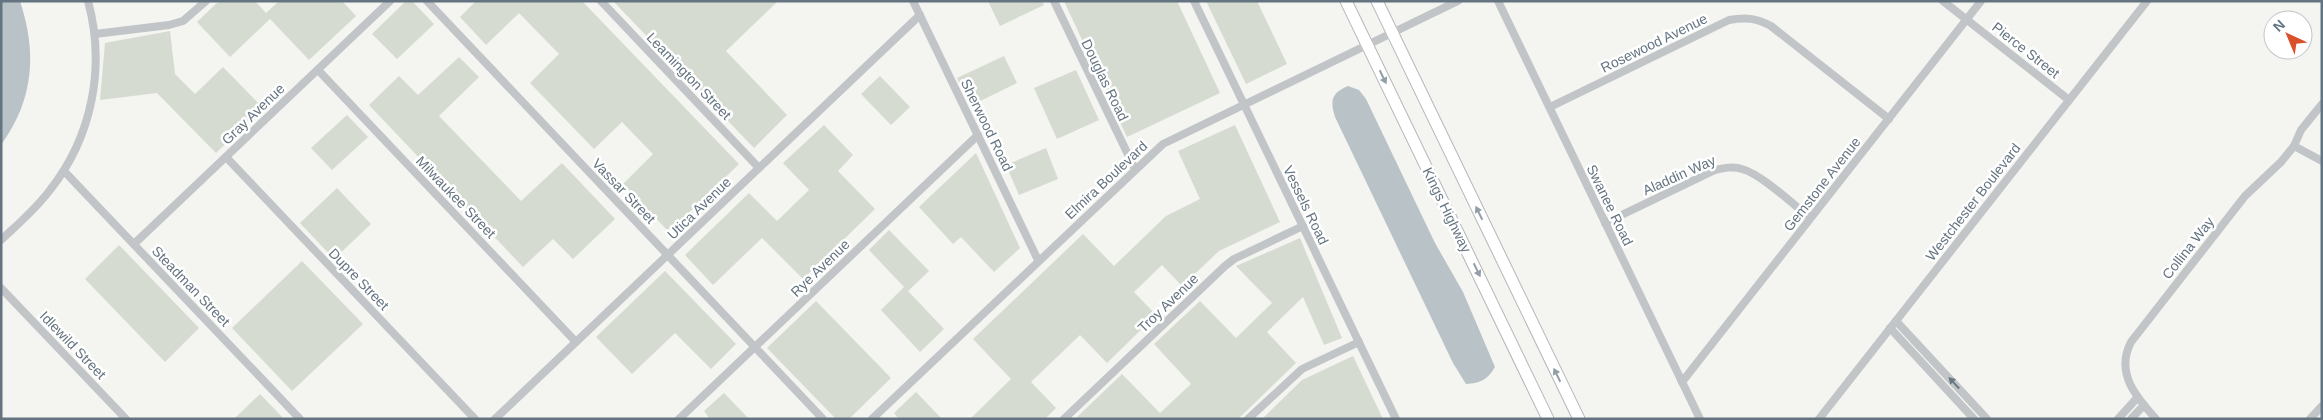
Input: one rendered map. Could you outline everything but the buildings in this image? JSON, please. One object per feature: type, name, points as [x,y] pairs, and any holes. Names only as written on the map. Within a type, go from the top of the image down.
[{"type":"main road","name":"Kings Highway","points":[[1346,1],[1548,419]]},
{"type":"main road","name":"Kings Highway","points":[[1377,1],[1579,419]]},
{"type":"street","points":[[1,240],[41,201],[64,171],[81,138],[92,102],[96,73],[95,34],[88,1]]},
{"type":"street","points":[[95,34],[169,25],[183,21],[206,1]]},
{"type":"street","name":"Gray Avenue","points":[[134,244],[390,1]]},
{"type":"street","name":"Vassar Street","points":[[427,1],[824,419]]},
{"type":"street","name":"Leamington Street","points":[[601,1],[759,168]]},
{"type":"street","name":"Sherwood Road","points":[[913,1],[1038,260]]},
{"type":"street","name":"Douglas Road","points":[[1054,1],[1135,169]]},
{"type":"street","name":"Vessels Road","points":[[1194,1],[1396,419]]},
{"type":"street","name":"Elmira Boulevard","points":[[872,419],[1038,260],[1163,144],[1458,1]]},
{"type":"street","name":"Swanee Road","points":[[1498,1],[1700,419]]},
{"type":"street","name":"Pierce Street","points":[[1943,1],[2069,100]]},
{"type":"street","name":"Gemstone Avenue","points":[[1682,382],[1981,1]]},
{"type":"street","name":"Westchester Boulevard","points":[[1819,419],[2147,1]]},
{"type":"street","name":"Utica Avenue","points":[[495,419],[920,15]]},
{"type":"street","name":"Rosewood Avenue","points":[[1550,107],[1729,20],[1743,17],[1758,20],[1771,26],[1888,119]]},
{"type":"street","name":"Milwaukee Street","points":[[318,70],[576,342]]},
{"type":"street","name":"Collina Way","points":[[2156,419],[2137,398],[2127,379],[2125,355],[2131,342],[2245,196],[2274,170],[2294,146],[2301,130],[2322,104]]},
{"type":"street","name":"Rye Avenue","points":[[679,419],[978,135]]},
{"type":"street","points":[[2294,146],[2322,161]]},
{"type":"street","name":"Dupre Street","points":[[226,157],[474,419]]},
{"type":"street","name":"Aladdin Way","points":[[1605,223],[1715,170],[1729,167],[1744,169],[1757,176],[1810,218]]},
{"type":"street","name":"Steadman Street","points":[[64,171],[300,419]]},
{"type":"street","name":"Troy Avenue","points":[[1064,419],[1225,266],[1234,259],[1303,226]]},
{"type":"street","name":"Idlewild Street","points":[[1,288],[126,419]]},
{"type":"street","points":[[1896,321],[1987,419]]},
{"type":"street","points":[[1890,328],[1974,419]]},
{"type":"street","points":[[1248,419],[1302,369],[1359,342]]},
{"type":"street","points":[[2118,419],[2137,398]]},
{"type":"street","points":[[2131,419],[2144,405]]},
{"type":"street","points":[[2310,419],[2322,406]]},
{"type":"shaded area","points":[[1,1],[20,1],[29,39],[30,57],[26,93],[12,128],[1,145]]},
{"type":"shaded area","points":[[219,1],[255,1],[266,13],[279,1],[342,1],[356,16],[309,60],[270,19],[230,57],[197,22]]},
{"type":"shaded area","points":[[406,1],[412,1],[434,24],[397,59],[372,34]]},
{"type":"shaded area","points":[[476,1],[582,1],[739,164],[669,232],[623,184],[653,154],[622,122],[594,149],[530,83],[559,54],[519,13],[486,45],[460,17]]},
{"type":"shaded area","points":[[613,1],[778,1],[726,51],[787,115],[754,148]]},
{"type":"shaded area","points":[[988,1],[1042,1],[1044,5],[1000,26]]},
{"type":"shaded area","points":[[1064,1],[1177,1],[1220,93],[1127,137]]},
{"type":"shaded area","points":[[1206,1],[1257,1],[1287,64],[1246,84]]},
{"type":"shaded area","points":[[170,31],[175,74],[195,94],[223,67],[263,108],[216,153],[157,93],[100,100],[105,43]]},
{"type":"shaded area","points":[[1004,56],[1017,83],[970,106],[957,78]]},
{"type":"shaded area","points":[[459,57],[479,77],[439,116],[521,201],[562,163],[615,219],[573,259],[553,239],[523,267],[369,105],[399,76],[418,95]]},
{"type":"shaded area","points":[[1076,70],[1099,120],[1057,139],[1034,88]]},
{"type":"shaded area","points":[[880,76],[910,107],[891,125],[861,94]]},
{"type":"shaded area","points":[[1348,86],[1359,90],[1366,99],[1435,243],[1463,292],[1495,367],[1480,382],[1466,384],[1453,363],[1335,117],[1333,98],[1338,92]]},
{"type":"shaded area","points":[[347,115],[368,137],[332,170],[311,148]]},
{"type":"shaded area","points":[[824,125],[853,155],[838,171],[875,209],[803,279],[762,238],[713,285],[685,255],[749,193],[777,221],[809,190],[783,163]]},
{"type":"shaded area","points":[[1235,125],[1280,222],[1219,251],[1182,286],[1162,265],[1134,292],[1156,315],[1107,363],[1080,335],[1031,382],[1056,408],[1045,419],[970,419],[1011,379],[973,339],[1083,234],[1114,266],[1166,216],[1200,199],[1178,151]]},
{"type":"shaded area","points":[[1046,148],[1058,179],[1019,195],[1006,165]]},
{"type":"shaded area","points":[[976,153],[1020,248],[994,272],[961,237],[953,244],[919,207]]},
{"type":"shaded area","points":[[337,188],[371,224],[334,259],[300,223]]},
{"type":"shaded area","points":[[889,230],[929,271],[908,291],[944,329],[920,352],[881,310],[904,287],[869,250]]},
{"type":"shaded area","points":[[1300,238],[1342,338],[1324,345],[1303,297],[1267,332],[1296,363],[1238,419],[1075,419],[1122,374],[1160,413],[1191,384],[1154,344],[1200,301],[1236,338],[1272,303],[1236,266]]},
{"type":"shaded area","points":[[119,245],[199,328],[165,362],[85,279]]},
{"type":"shaded area","points":[[302,261],[363,324],[292,391],[232,328]]},
{"type":"shaded area","points":[[665,271],[736,344],[711,369],[675,333],[632,374],[596,337]]},
{"type":"shaded area","points":[[816,301],[891,378],[849,419],[836,419],[767,348]]},
{"type":"shaded area","points":[[1353,356],[1383,419],[1262,419],[1302,380]]},
{"type":"shaded area","points":[[916,392],[942,419],[899,419],[894,413]]},
{"type":"shaded area","points":[[724,393],[749,419],[710,419],[704,411]]},
{"type":"shaded area","points":[[260,394],[284,419],[234,419]]}]
